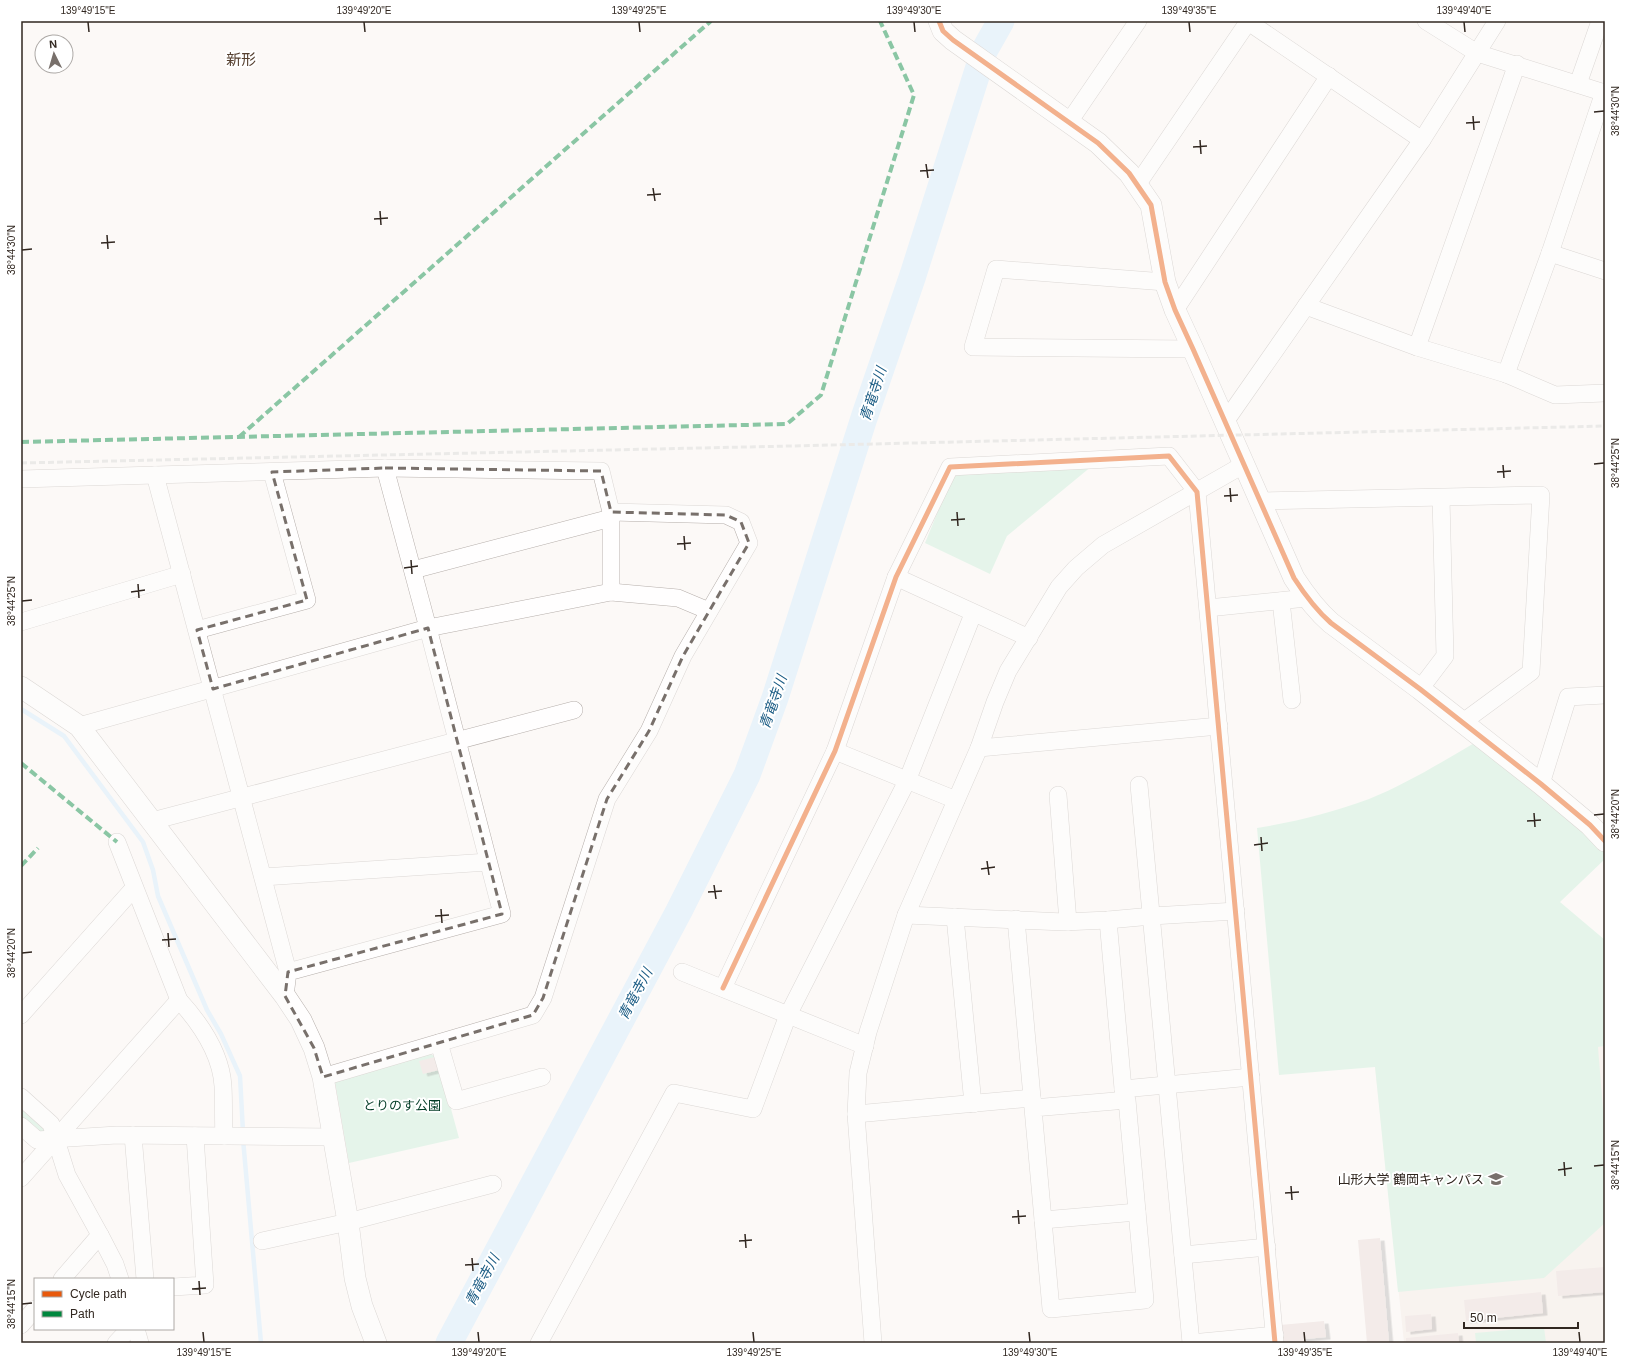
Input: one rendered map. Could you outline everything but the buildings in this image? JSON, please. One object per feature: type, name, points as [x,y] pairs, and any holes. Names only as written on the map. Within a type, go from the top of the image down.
[{"type":"street","points":[[939,21],[943,31],[1098,143],[1128,173],[1151,205],[1165,282],[1175,310],[1194,349],[1243,465],[1294,578],[1307,598],[1331,623],[1420,689],[1541,784],[1590,825],[1605,840]]},
{"type":"street","points":[[1069,122],[1138,21]]},
{"type":"street","points":[[1137,185],[1248,21],[1422,140]]},
{"type":"street","points":[[1426,21],[1477,53],[1517,64],[1604,93],[1550,253],[1506,374]]},
{"type":"street","points":[[1225,422],[1422,140],[1497,21]]},
{"type":"street","points":[[1578,84],[1600,21]]},
{"type":"street","points":[[1417,348],[1517,64]]},
{"type":"street","points":[[1175,310],[1329,76]]},
{"type":"street","points":[[1550,253],[1605,271]]},
{"type":"street","points":[[1165,282],[996,269],[973,347],[1194,349]]},
{"type":"street","points":[[1306,306],[1417,348],[1506,374],[1555,395],[1605,393]]},
{"type":"street","points":[[723,988],[835,751],[896,577],[950,467],[1169,456],[1197,492],[1275,1339],[1191,1343],[1139,785]]},
{"type":"street","points":[[873,1343],[856,1114],[858,1073],[868,1032],[906,915],[978,748],[994,702],[1006,677],[1059,587],[1076,568],[1103,546],[1243,465]]},
{"type":"street","points":[[288,972],[502,914],[413,570],[385,468]]},
{"type":"street","points":[[21,479],[385,468],[601,471],[611,515],[611,592]]},
{"type":"street","points":[[197,630],[307,600],[272,472]]},
{"type":"street","points":[[155,475],[288,972],[285,996]]},
{"type":"street","points":[[1260,501],[1541,495],[1531,672],[1462,722]]},
{"type":"street","points":[[1420,689],[1445,656],[1440,498]]},
{"type":"street","points":[[323,1077],[533,1015],[543,998],[607,799],[649,731],[683,656],[749,543],[742,522],[726,516],[611,515],[413,570]]},
{"type":"street","points":[[21,622],[182,574]]},
{"type":"street","points":[[896,577],[973,614],[1029,638]]},
{"type":"street","points":[[79,726],[428,628],[611,592],[678,598],[709,611]]},
{"type":"street","points":[[1208,608],[1307,598]]},
{"type":"street","points":[[1281,601],[1292,700]]},
{"type":"street","points":[[538,1343],[674,1093],[753,1109],[788,1014],[906,781],[973,614]]},
{"type":"street","points":[[21,687],[79,726],[285,996],[301,1020],[314,1048],[323,1077],[348,1222],[355,1278],[362,1306],[376,1343]]},
{"type":"street","points":[[1541,784],[1568,697],[1605,695]]},
{"type":"street","points":[[152,821],[574,710]]},
{"type":"street","points":[[978,748],[1219,726]]},
{"type":"street","points":[[835,751],[956,800]]},
{"type":"street","points":[[1058,795],[1068,922]]},
{"type":"street","points":[[117,842],[179,1000],[195,1018],[209,1042],[220,1067],[223,1086],[224,1136]]},
{"type":"street","points":[[263,877],[488,862]]},
{"type":"street","points":[[21,1015],[134,888]]},
{"type":"street","points":[[906,915],[1068,922],[1236,910]]},
{"type":"street","points":[[956,917],[973,1104]]},
{"type":"street","points":[[1016,919],[1051,1309],[1145,1300],[1127,1100],[1124,1095],[1108,920]]},
{"type":"street","points":[[682,972],[865,1046]]},
{"type":"street","points":[[21,1178],[179,1000]]},
{"type":"street","points":[[439,1043],[456,1101],[542,1077]]},
{"type":"street","points":[[856,1114],[973,1104],[1033,1103],[1124,1095],[1167,1085],[1251,1077]]},
{"type":"street","points":[[21,1097],[51,1124],[67,1175],[115,1264],[120,1278]]},
{"type":"street","points":[[21,1126],[38,1140],[132,1135],[333,1137]]},
{"type":"street","points":[[132,1135],[145,1278]]},
{"type":"street","points":[[174,1287],[205,1284],[195,1136]]},
{"type":"street","points":[[262,1241],[348,1222],[493,1184]]},
{"type":"street","points":[[1043,1220],[1137,1212]]},
{"type":"street","points":[[63,1278],[100,1235]]},
{"type":"street","points":[[1183,1255],[1266,1247]]},
{"type":"street","points":[[21,1325],[34,1310]]},
{"type":"street","points":[[116,1343],[128,1330]]},
{"type":"street","points":[[136,1330],[140,1343]]},
{"type":"highlighted area","points":[[385,468],[601,471],[611,512],[726,515],[741,522],[749,543],[683,656],[649,731],[607,799],[543,998],[533,1015],[323,1077],[314,1048],[285,996],[288,972],[502,914],[428,628],[213,689],[197,630],[307,600],[272,472]]},
{"type":"shaded area","name":"山形大学 鶴岡キャンパス","points":[[1605,1046],[1605,1343],[1404,1343],[1375,1066]]},
{"type":"green space","points":[[1092,466],[1007,536],[990,574],[925,543],[954,472]]},
{"type":"green space","points":[[1476,742],[1605,850],[1605,859],[1560,902],[1605,940],[1605,1046],[1598,1047],[1605,1134],[1605,1223],[1544,1278],[1398,1292],[1375,1067],[1279,1075],[1257,828],[1314,816],[1369,799],[1410,780]]},
{"type":"green space","name":"とりのす公園","points":[[431,1054],[436,1057],[439,1065],[459,1138],[349,1163],[335,1082]]},
{"type":"green space","points":[[21,1108],[45,1130],[43,1134],[40,1134],[21,1117]]},
{"type":"green space","points":[[1544,1327],[1546,1343],[1476,1343],[1475,1333]]},
{"type":"waterway","name":"青竜寺川","points":[[449,1343],[679,911],[747,775],[775,698],[864,418],[913,275],[984,51],[1001,21]]},
{"type":"waterway","points":[[21,709],[64,736],[143,842],[153,870],[158,896],[207,1010],[221,1034],[240,1076],[243,1132]]},
{"type":"waterway","points":[[243,1139],[261,1343]]},
{"type":"railway","points":[[21,463],[1605,426]]},
{"type":"marked path","points":[[239,437],[711,21]]},
{"type":"marked path","points":[[21,442],[787,424],[821,395],[914,95],[880,21]]},
{"type":"marked path","points":[[21,763],[117,842]]},
{"type":"marked path","points":[[21,866],[38,848]]},
{"type":"cycle path","points":[[939,21],[943,31],[953,40],[1098,143],[1129,173],[1151,205],[1165,282],[1175,310],[1294,578],[1311,602],[1331,623],[1420,689],[1541,784],[1590,825],[1605,841]]},
{"type":"cycle path","points":[[723,988],[835,751],[896,577],[950,467],[1169,456],[1197,492],[1275,1343]]},
{"type":"place","name":"山形大学 鶴岡キャンパス","points":[[1496,1179]]},
{"type":"district","name":"新形","points":[[241,60]]}]
